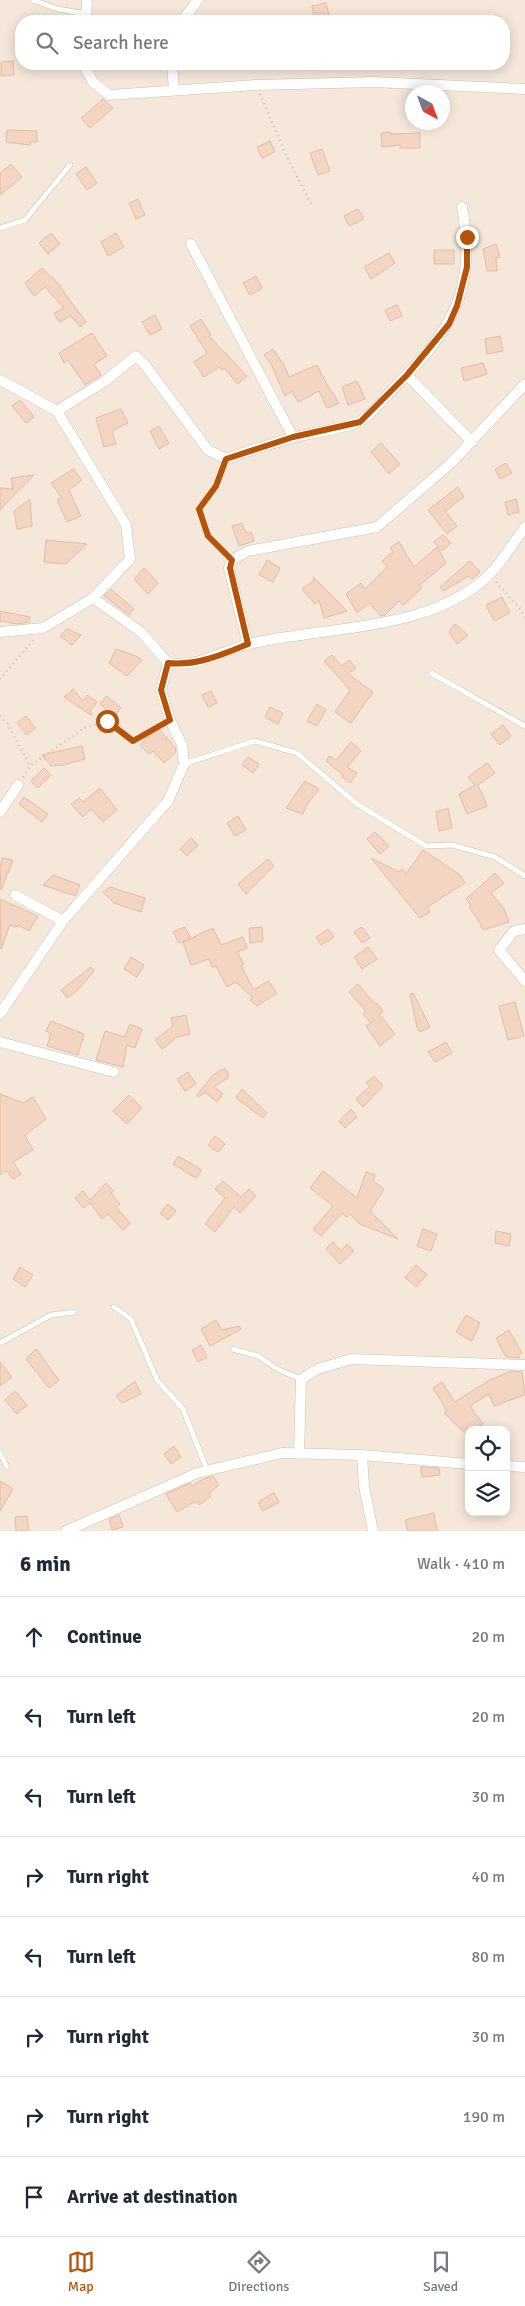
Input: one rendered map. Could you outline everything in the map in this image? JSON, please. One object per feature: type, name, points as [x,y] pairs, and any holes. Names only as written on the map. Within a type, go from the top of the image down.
[{"type":"street","points":[[87,0],[87,15]]},
{"type":"street","points":[[187,15],[198,0]]},
{"type":"street","points":[[86,70],[93,82],[109,96],[256,85],[373,82],[525,89]]},
{"type":"street","points":[[172,70],[174,90]]},
{"type":"street","points":[[57,411],[105,381],[136,356],[145,365],[208,450],[226,459],[293,437],[360,422],[407,375],[449,324],[457,306],[467,267],[467,237],[462,207]]},
{"type":"street","points":[[191,244],[293,437]]},
{"type":"street","points":[[407,375],[472,442]]},
{"type":"street","points":[[0,380],[57,411],[126,525],[130,559],[93,598],[43,628],[0,632]]},
{"type":"street","points":[[248,644],[230,568],[232,560],[248,551],[377,527],[472,442],[525,384]]},
{"type":"street","points":[[93,598],[141,632],[168,663],[184,665],[218,657],[248,644],[397,619],[449,603],[489,575],[525,527]]},
{"type":"street","points":[[0,1014],[63,921],[168,801],[184,764],[182,744],[170,720],[161,690],[168,663]]},
{"type":"street","points":[[0,812],[18,785]]},
{"type":"street","points":[[15,895],[63,921]]},
{"type":"street","points":[[525,929],[514,931],[498,950],[525,981]]},
{"type":"street","points":[[0,1042],[114,1072]]},
{"type":"street","points":[[299,1454],[302,1379],[318,1369],[351,1359],[525,1366]]},
{"type":"street","points":[[66,1531],[207,1470],[282,1453],[362,1455],[465,1464]]},
{"type":"street","points":[[362,1455],[364,1486],[373,1531]]},
{"type":"street","points":[[510,1466],[525,1467]]},
{"type":"lane","points":[[32,0],[80,15]]},
{"type":"lane","points":[[0,228],[25,220],[70,165]]},
{"type":"lane","points":[[431,673],[525,726]]},
{"type":"lane","points":[[184,764],[255,742],[297,753],[357,804],[426,846],[452,846],[496,857],[525,876]]},
{"type":"lane","points":[[114,1307],[131,1319],[157,1380],[183,1409],[207,1470]]},
{"type":"lane","points":[[0,1343],[52,1316],[74,1312]]},
{"type":"lane","points":[[233,1349],[258,1356],[280,1370],[302,1379]]},
{"type":"lane","points":[[0,1453],[7,1467]]},
{"type":"path","points":[[256,85],[285,153],[311,204]]},
{"type":"path","points":[[226,459],[216,486],[199,509],[208,536],[232,560]]},
{"type":"path","points":[[489,575],[521,610],[525,618]]},
{"type":"path","points":[[0,679],[43,628]]},
{"type":"path","points":[[0,716],[7,723],[30,766],[86,727],[107,721],[133,741],[170,720]]},
{"type":"shaded area","points":[[0,0],[525,0],[525,1531],[0,1531]]},
{"type":"building","points":[[326,3],[329,15],[314,15],[312,6]]},
{"type":"building","points":[[13,61],[14,75],[1,76],[1,62]]},
{"type":"building","points":[[103,99],[113,108],[90,128],[81,118]]},
{"type":"building","points":[[7,130],[37,131],[37,142],[30,142],[30,145],[6,142]]},
{"type":"building","points":[[391,132],[391,134],[420,133],[420,148],[400,148],[400,145],[382,147],[381,133]]},
{"type":"building","points":[[270,141],[275,152],[262,158],[257,147]]},
{"type":"building","points":[[322,149],[330,171],[318,175],[310,153]]},
{"type":"building","points":[[11,164],[22,177],[0,195],[0,173]]},
{"type":"building","points":[[86,167],[97,183],[87,190],[76,174]]},
{"type":"building","points":[[138,199],[145,215],[136,219],[129,203]]},
{"type":"building","points":[[358,209],[364,219],[349,226],[344,216]]},
{"type":"building","points":[[51,233],[60,244],[48,254],[39,243]]},
{"type":"building","points":[[116,233],[124,247],[108,256],[101,242]]},
{"type":"building","points":[[496,244],[500,257],[496,258],[497,271],[487,271],[483,249]]},
{"type":"building","points":[[434,250],[454,250],[454,264],[434,264]]},
{"type":"building","points":[[389,253],[395,263],[371,279],[364,267]]},
{"type":"building","points":[[42,268],[61,286],[86,322],[80,327],[71,316],[59,322],[54,313],[64,308],[45,287],[34,296],[25,283]]},
{"type":"building","points":[[256,276],[262,288],[250,295],[243,283]]},
{"type":"building","points":[[397,305],[402,316],[390,321],[385,310]]},
{"type":"building","points":[[155,315],[162,329],[150,335],[142,322]]},
{"type":"building","points":[[201,319],[211,335],[209,336],[247,376],[238,384],[224,368],[222,370],[219,367],[204,377],[194,362],[207,353],[190,326]]},
{"type":"building","points":[[92,333],[107,356],[94,364],[101,375],[85,385],[68,360],[64,363],[59,353]]},
{"type":"building","points":[[500,336],[503,351],[487,354],[485,339]]},
{"type":"building","points":[[273,349],[284,365],[289,377],[317,365],[339,403],[327,408],[319,391],[298,402],[292,391],[285,396],[271,364],[264,355]]},
{"type":"building","points":[[483,363],[487,374],[464,381],[461,368]]},
{"type":"building","points":[[357,381],[365,399],[348,405],[342,387]]},
{"type":"building","points":[[20,400],[34,417],[26,423],[12,406]]},
{"type":"building","points":[[121,409],[128,423],[112,431],[116,444],[104,447],[96,418]]},
{"type":"building","points":[[159,426],[169,443],[159,449],[150,431]]},
{"type":"building","points":[[381,443],[400,464],[389,474],[371,452]]},
{"type":"building","points":[[506,463],[512,473],[500,479],[495,469]]},
{"type":"building","points":[[73,469],[82,480],[69,490],[81,516],[67,522],[57,500],[62,498],[51,483]]},
{"type":"building","points":[[34,475],[0,510],[0,488],[13,489],[11,478]]},
{"type":"building","points":[[458,487],[464,497],[445,511],[457,526],[447,534],[428,510]]},
{"type":"building","points":[[30,499],[32,526],[17,529],[14,511]]},
{"type":"building","points":[[516,499],[519,512],[508,515],[505,502]]},
{"type":"building","points":[[242,523],[246,533],[251,532],[254,541],[239,546],[232,526]]},
{"type":"building","points":[[443,535],[451,543],[442,551],[434,542]]},
{"type":"building","points":[[46,540],[87,544],[66,564],[44,562]]},
{"type":"building","points":[[399,542],[414,567],[437,547],[446,563],[419,586],[422,588],[403,605],[399,601],[385,615],[381,616],[369,603],[357,613],[346,594],[361,583],[365,589],[387,567],[382,561],[393,552],[390,548]]},
{"type":"building","points":[[267,560],[280,568],[273,582],[259,575]]},
{"type":"building","points":[[470,561],[480,572],[472,579],[469,576],[443,591],[440,587]]},
{"type":"building","points":[[144,568],[158,583],[148,594],[134,579]]},
{"type":"building","points":[[313,577],[347,611],[324,618],[319,600],[315,604],[302,589],[314,580]]},
{"type":"building","points":[[111,589],[134,609],[129,615],[104,596]]},
{"type":"building","points":[[502,597],[510,613],[494,621],[486,605]]},
{"type":"building","points":[[0,611],[30,617],[29,622],[17,624],[0,621]]},
{"type":"building","points":[[455,624],[468,635],[457,644],[449,632]]},
{"type":"building","points":[[67,629],[81,635],[72,645],[60,636]]},
{"type":"building","points":[[116,649],[142,660],[127,676],[109,663]]},
{"type":"building","points":[[332,655],[342,666],[349,660],[356,668],[348,674],[373,692],[351,723],[335,712],[350,690],[324,661]]},
{"type":"building","points":[[73,689],[83,701],[87,695],[97,702],[90,711],[91,715],[64,697]]},
{"type":"building","points":[[211,691],[217,703],[208,707],[202,695]]},
{"type":"building","points":[[107,696],[121,708],[114,717],[100,704]]},
{"type":"building","points":[[317,704],[326,710],[317,726],[307,721]]},
{"type":"building","points":[[270,707],[283,713],[278,724],[265,717]]},
{"type":"building","points":[[26,716],[35,728],[27,735],[17,723]]},
{"type":"building","points":[[503,725],[511,736],[500,745],[491,734]]},
{"type":"building","points":[[157,727],[175,747],[176,752],[164,763],[153,751],[149,754],[140,745]]},
{"type":"building","points":[[351,742],[361,751],[347,767],[357,773],[350,783],[326,761],[329,756],[336,760]]},
{"type":"building","points":[[82,746],[85,759],[63,765],[51,766],[42,755]]},
{"type":"building","points":[[248,757],[259,764],[253,773],[242,765]]},
{"type":"building","points":[[487,763],[495,773],[478,785],[487,806],[467,814],[459,794],[475,785],[468,777]]},
{"type":"building","points":[[44,768],[51,775],[38,788],[31,781]]},
{"type":"building","points":[[305,781],[319,789],[306,806],[303,814],[286,808]]},
{"type":"building","points":[[100,788],[117,810],[103,822],[91,809],[83,817],[71,804],[79,798],[83,802]]},
{"type":"building","points":[[24,797],[48,814],[42,822],[19,804]]},
{"type":"building","points":[[448,808],[452,828],[439,831],[436,812]]},
{"type":"building","points":[[238,816],[246,830],[235,836],[227,823]]},
{"type":"building","points":[[375,832],[389,846],[380,854],[367,839]]},
{"type":"building","points":[[191,838],[198,845],[187,856],[180,849]]},
{"type":"building","points":[[423,850],[460,875],[465,883],[427,907],[430,912],[420,918],[371,858],[399,872],[402,869],[406,874]]},
{"type":"building","points":[[2,858],[13,860],[1,890],[0,867]]},
{"type":"building","points":[[268,859],[274,866],[246,894],[238,884]]},
{"type":"building","points":[[495,873],[504,883],[491,893],[504,909],[509,922],[483,930],[466,899]]},
{"type":"building","points":[[53,875],[80,885],[75,896],[43,885]]},
{"type":"building","points":[[110,887],[145,898],[141,912],[114,903],[103,892]]},
{"type":"building","points":[[0,899],[38,916],[29,931],[18,925],[17,927],[10,925],[1,949]]},
{"type":"building","points":[[185,927],[191,938],[179,943],[173,932]]},
{"type":"building","points":[[262,927],[263,941],[250,943],[249,928]]},
{"type":"building","points":[[362,927],[370,938],[362,943],[354,932]]},
{"type":"building","points":[[213,928],[221,945],[243,937],[247,948],[237,952],[244,964],[241,966],[254,990],[268,981],[277,993],[257,1006],[250,1000],[253,998],[236,982],[227,987],[216,966],[213,968],[209,959],[191,965],[183,942]]},
{"type":"building","points":[[328,929],[334,937],[321,945],[316,937]]},
{"type":"building","points":[[368,947],[377,959],[362,969],[354,957]]},
{"type":"building","points":[[131,957],[144,965],[137,977],[124,969]]},
{"type":"building","points":[[91,967],[94,971],[77,991],[67,998],[61,990]]},
{"type":"building","points":[[358,984],[383,1011],[379,1014],[395,1034],[380,1046],[366,1026],[371,1023],[363,1014],[366,1011],[349,992]]},
{"type":"building","points":[[413,993],[430,1027],[420,1032],[417,1027],[410,994]]},
{"type":"building","points":[[515,1002],[524,1036],[508,1040],[499,1006]]},
{"type":"building","points":[[186,1015],[190,1034],[177,1037],[162,1049],[155,1040],[173,1026],[171,1018]]},
{"type":"building","points":[[51,1021],[84,1034],[78,1055],[47,1046],[51,1033],[46,1031]]},
{"type":"building","points":[[130,1024],[142,1029],[135,1048],[127,1045],[123,1067],[96,1060],[105,1031],[125,1037]]},
{"type":"building","points":[[446,1042],[452,1053],[435,1062],[428,1052]]},
{"type":"building","points":[[225,1068],[229,1077],[214,1087],[223,1094],[217,1102],[205,1092],[198,1097],[197,1095],[213,1075]]},
{"type":"building","points":[[188,1072],[196,1084],[185,1091],[177,1079]]},
{"type":"building","points":[[374,1076],[383,1086],[363,1107],[356,1099],[370,1086],[366,1083]]},
{"type":"building","points":[[242,1089],[267,1113],[263,1118],[236,1098]]},
{"type":"building","points":[[0,1094],[23,1103],[33,1097],[46,1119],[25,1135],[33,1150],[13,1162],[21,1174],[13,1179],[6,1170],[0,1175]]},
{"type":"building","points":[[129,1095],[142,1108],[127,1124],[113,1111]]},
{"type":"building","points":[[351,1109],[357,1117],[345,1128],[339,1121]]},
{"type":"building","points":[[215,1136],[225,1144],[218,1152],[208,1145]]},
{"type":"building","points":[[178,1156],[202,1170],[196,1178],[173,1164]]},
{"type":"building","points":[[323,1171],[357,1198],[366,1172],[375,1175],[373,1181],[384,1189],[370,1211],[398,1239],[360,1224],[350,1214],[347,1217],[342,1213],[321,1236],[313,1229],[333,1206],[310,1188]]},
{"type":"building","points":[[223,1181],[241,1197],[249,1189],[256,1196],[240,1213],[234,1207],[215,1232],[205,1224],[225,1198],[215,1189]]},
{"type":"building","points":[[106,1183],[114,1191],[111,1193],[120,1204],[116,1207],[130,1223],[123,1230],[108,1214],[102,1219],[90,1203],[83,1208],[75,1198],[83,1191],[90,1200]]},
{"type":"building","points":[[168,1204],[176,1211],[168,1220],[160,1213]]},
{"type":"building","points":[[423,1229],[437,1234],[431,1251],[417,1246]]},
{"type":"building","points":[[496,1231],[511,1234],[509,1246],[495,1243]]},
{"type":"building","points":[[333,1242],[341,1251],[347,1244],[354,1251],[340,1264],[326,1249]]},
{"type":"building","points":[[416,1265],[427,1275],[416,1287],[405,1277]]},
{"type":"building","points":[[20,1267],[33,1275],[25,1287],[13,1279]]},
{"type":"building","points":[[466,1315],[480,1323],[472,1341],[456,1332]]},
{"type":"building","points":[[216,1320],[222,1330],[239,1326],[241,1329],[210,1346],[201,1329]]},
{"type":"building","points":[[509,1330],[522,1353],[518,1355],[519,1358],[506,1357],[496,1338]]},
{"type":"building","points":[[201,1345],[207,1357],[198,1362],[192,1350]]},
{"type":"building","points":[[36,1349],[59,1380],[49,1388],[26,1359]]},
{"type":"building","points":[[0,1362],[12,1377],[0,1386]]},
{"type":"building","points":[[511,1371],[522,1372],[525,1395],[494,1406],[489,1394],[470,1406],[483,1424],[480,1426],[465,1426],[465,1433],[444,1413],[447,1411],[433,1388],[442,1382],[455,1402],[488,1381]]},
{"type":"building","points":[[135,1381],[141,1394],[122,1403],[116,1396]]},
{"type":"building","points":[[15,1391],[27,1405],[17,1414],[5,1400]]},
{"type":"building","points":[[174,1446],[181,1457],[171,1464],[164,1454]]},
{"type":"building","points":[[421,1467],[439,1468],[440,1475],[422,1477]]},
{"type":"building","points":[[213,1476],[219,1485],[209,1493],[211,1496],[199,1505],[196,1501],[177,1512],[166,1494],[190,1483],[192,1486],[203,1479]]},
{"type":"building","points":[[0,1481],[13,1489],[0,1511]]},
{"type":"building","points":[[274,1493],[279,1502],[263,1511],[258,1502]]},
{"type":"building","points":[[434,1513],[437,1531],[408,1531],[405,1520]]},
{"type":"building","points":[[119,1515],[123,1527],[112,1530],[109,1519]]},
{"type":"building","points":[[27,1516],[29,1531],[16,1531],[15,1517]]},
{"type":"route","points":[[107,721],[133,741],[170,720],[161,690],[168,663],[184,665],[218,657],[248,644],[230,568],[232,560],[208,536],[199,509],[216,486],[226,459],[293,437],[360,422],[407,375],[449,324],[457,306],[467,267],[467,237]]}]
